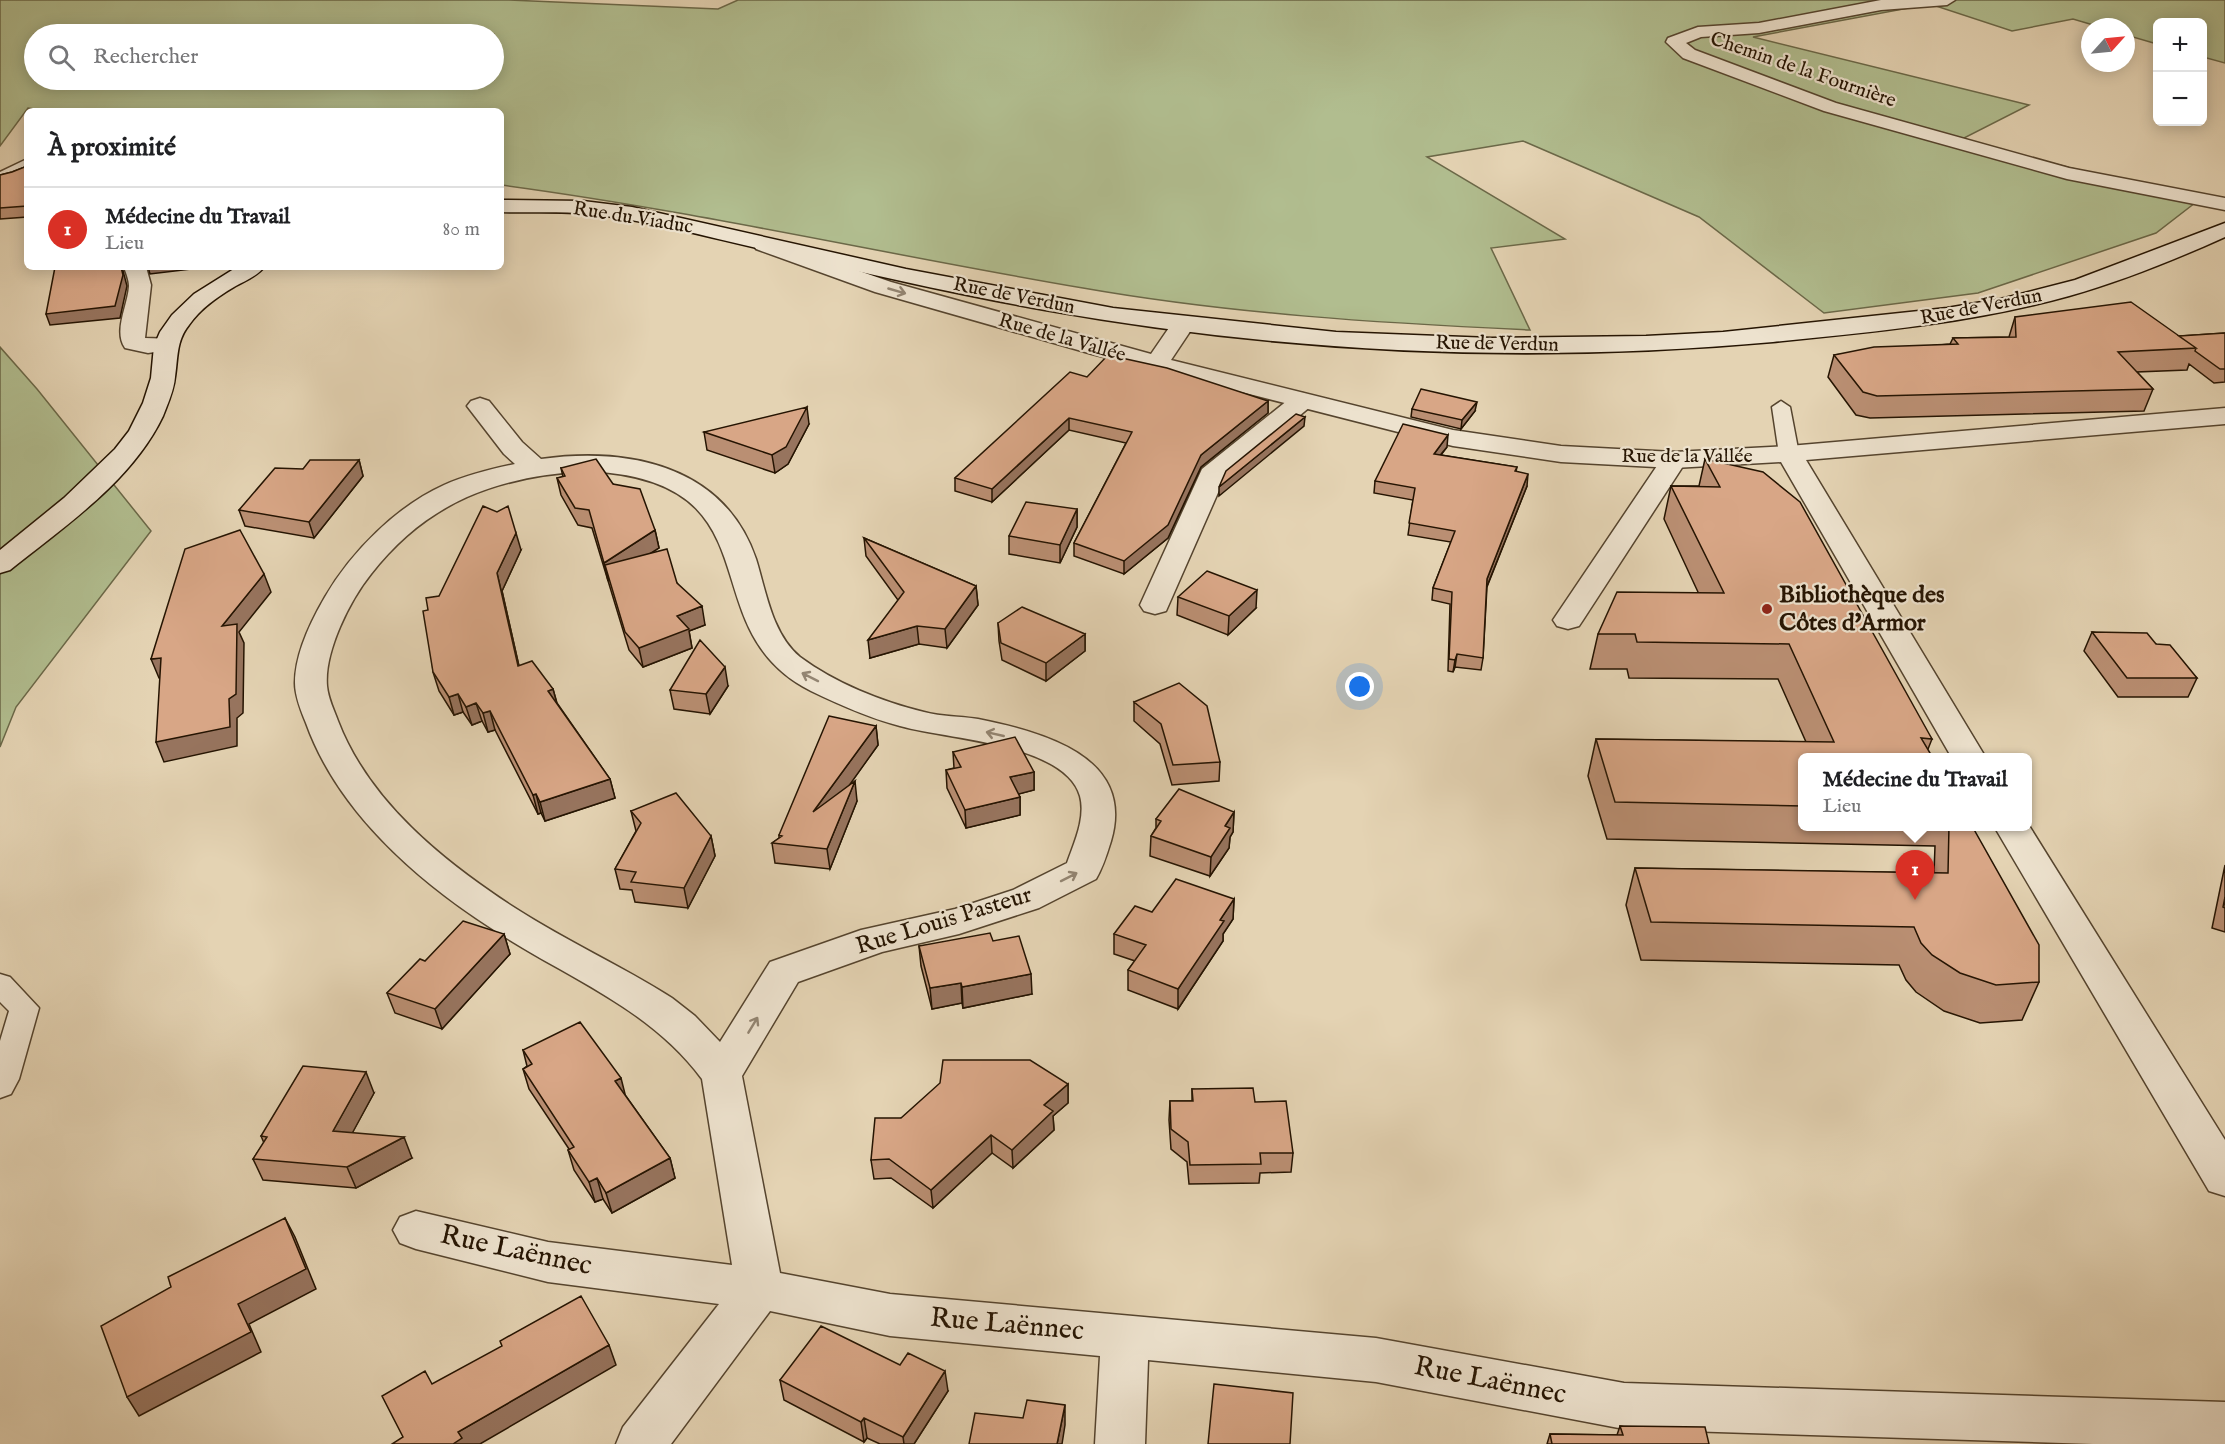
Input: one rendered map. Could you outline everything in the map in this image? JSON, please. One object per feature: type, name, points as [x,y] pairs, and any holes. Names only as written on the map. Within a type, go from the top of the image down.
[{"type":"street","name":"Chemin de la Fournière","points":[[1947,0],[1881,5],[1759,28],[1698,32],[1674,42],[1689,54],[1830,107],[2067,173],[2225,204]]},
{"type":"street","points":[[0,178],[8,177],[24,167]]},
{"type":"street","name":"Rue du Viaduc","points":[[504,206],[563,206],[632,213],[762,244]]},
{"type":"street","name":"Rue de Verdun","points":[[762,244],[1001,294],[1183,324],[1339,338],[1509,345],[1626,344],[1751,338],[1893,322],[2035,298],[2133,267],[2225,229]]},
{"type":"street","name":"Rue de la Vallée","points":[[762,244],[883,287],[1157,363],[1452,438],[1561,454],[1674,460],[1789,454],[2225,416]]},
{"type":"street","points":[[136,270],[140,285],[133,323],[133,343],[148,346],[167,344]]},
{"type":"street","points":[[0,564],[110,471],[127,452],[140,433],[157,399],[163,381],[167,344],[187,312],[202,297],[248,270]]},
{"type":"street","name":"Rue de la Vallée","points":[[1157,363],[1183,324]]},
{"type":"street","points":[[1155,605],[1212,475],[1302,401]]},
{"type":"street","points":[[480,406],[513,448],[534,467]]},
{"type":"street","points":[[1789,454],[1965,753]]},
{"type":"street","points":[[1568,620],[1674,460]]},
{"type":"street","name":"Rue Louis Pasteur","points":[[601,462],[633,466],[691,491],[716,511],[737,541],[747,584],[759,617],[780,658],[806,676],[846,694],[927,723],[1001,735],[1040,747],[1081,771],[1096,792],[1099,816],[1083,870],[1026,899],[959,921],[875,940],[784,972],[722,1074],[679,1024],[643,996],[531,936],[475,899],[402,839],[348,777],[322,730],[311,684],[324,628],[343,591],[365,563],[409,521],[448,494],[474,482],[534,467],[601,462]]},
{"type":"street","points":[[2014,831],[2225,1178]]},
{"type":"street","points":[[640,1444],[759,1289],[722,1074]]},
{"type":"street","name":"Rue Laënnec","points":[[416,1230],[548,1262],[759,1289],[890,1315],[1376,1360],[1624,1406],[2225,1425]]},
{"type":"street","points":[[1120,1444],[1125,1335]]},
{"type":"lane","points":[[1781,407],[1789,454]]},
{"type":"lane","points":[[0,984],[24,1008],[0,1086]]},
{"type":"green space","points":[[0,0],[509,0],[718,9],[738,0],[2225,0],[2225,63],[2207,58],[2207,18],[2153,18],[2153,43],[2135,38],[2135,18],[2081,18],[2081,21],[2073,19],[2012,31],[1930,4],[1753,37],[2029,105],[1960,140],[2099,175],[2204,196],[2156,233],[1978,293],[1824,313],[1699,217],[1523,141],[1427,157],[1565,239],[1491,248],[1530,330],[1306,316],[1194,305],[1010,275],[647,207],[504,185],[504,108],[24,108],[24,113],[0,146]]},
{"type":"green space","points":[[0,347],[37,389],[151,531],[16,707],[0,747]]},
{"type":"building","points":[[24,167],[24,206],[0,208],[0,175]]},
{"type":"building","points":[[54,270],[122,270],[123,275],[115,306],[46,314]]},
{"type":"building","points":[[2131,302],[2196,348],[2118,352],[2153,389],[1877,396],[1863,392],[1834,355],[1874,347],[1958,344],[1953,338],[2016,337],[2015,317]]},
{"type":"building","points":[[2225,333],[2225,369],[2220,369],[2179,336]]},
{"type":"building","points":[[1108,355],[1167,368],[1268,401],[1201,455],[1168,525],[1124,561],[1074,543],[1132,432],[1069,418],[992,489],[955,478],[1070,372],[1087,377]]},
{"type":"building","points":[[1421,389],[1477,402],[1462,420],[1412,409]]},
{"type":"building","points":[[807,407],[786,447],[772,455],[704,432]]},
{"type":"building","points":[[1296,414],[1305,417],[1219,487],[1226,471]]},
{"type":"building","points":[[1403,424],[1448,435],[1434,454],[1517,467],[1515,471],[1528,474],[1487,579],[1483,658],[1457,654],[1455,660],[1449,659],[1452,592],[1433,588],[1455,531],[1409,523],[1415,488],[1375,481]]},
{"type":"building","points":[[596,459],[613,484],[640,489],[655,530],[604,563],[589,510],[575,508],[557,478],[565,476],[561,468]]},
{"type":"building","points":[[1705,459],[1763,472],[1800,502],[1932,739],[1921,738],[1930,753],[1798,753],[1798,806],[1615,802],[1596,739],[1834,742],[1789,644],[1637,642],[1635,634],[1598,634],[1617,592],[1724,593],[1671,486],[1720,487]]},
{"type":"building","points":[[310,460],[359,460],[309,522],[239,510],[275,468],[303,469]]},
{"type":"building","points":[[1026,502],[1077,509],[1060,545],[1009,536]]},
{"type":"building","points":[[483,506],[497,512],[508,506],[516,533],[497,573],[518,666],[532,661],[553,689],[548,691],[610,779],[540,802],[536,794],[533,795],[490,711],[483,713],[476,703],[466,707],[458,694],[449,697],[433,672],[423,611],[428,610],[426,598],[439,596]]},
{"type":"building","points":[[240,530],[264,574],[222,626],[237,624],[236,694],[229,699],[230,727],[156,742],[161,658],[151,659],[185,549]]},
{"type":"building","points":[[864,538],[976,586],[945,629],[917,626],[868,640],[904,592]]},
{"type":"building","points":[[667,549],[677,583],[702,606],[677,616],[689,629],[639,648],[625,632],[605,565]]},
{"type":"building","points":[[1207,571],[1257,590],[1229,616],[1178,597]]},
{"type":"building","points":[[1022,607],[1085,634],[1046,663],[1001,643],[998,623]]},
{"type":"building","points":[[2092,632],[2147,633],[2156,644],[2170,645],[2197,678],[2127,678]]},
{"type":"building","points":[[700,640],[725,667],[706,694],[670,690]]},
{"type":"building","points":[[1179,683],[1207,706],[1220,762],[1173,765],[1161,724],[1134,702]]},
{"type":"building","points":[[829,716],[876,726],[813,812],[855,781],[827,849],[772,843],[782,836],[779,835]]},
{"type":"building","points":[[1015,737],[1034,772],[1010,777],[1020,797],[965,810],[946,770],[961,767],[953,752]]},
{"type":"building","points":[[1179,789],[1234,812],[1225,826],[1230,828],[1211,857],[1151,836],[1161,821],[1156,819]]},
{"type":"building","points":[[676,793],[711,836],[684,888],[631,882],[636,872],[615,869],[641,823],[631,811]]},
{"type":"building","points":[[1949,831],[1975,831],[2039,945],[2039,982],[1996,985],[1960,973],[1932,955],[1921,943],[1914,927],[1651,922],[1635,868],[1948,873]]},
{"type":"building","points":[[1176,879],[1234,899],[1220,920],[1224,921],[1178,989],[1128,970],[1146,945],[1114,934],[1135,906],[1152,912]]},
{"type":"building","points":[[463,921],[504,934],[435,1009],[387,993],[420,959],[425,961]]},
{"type":"building","points":[[990,933],[993,941],[1019,936],[1031,974],[962,987],[961,983],[930,988],[919,946]]},
{"type":"building","points":[[580,1022],[621,1078],[615,1081],[670,1158],[606,1193],[597,1178],[589,1182],[568,1150],[574,1147],[523,1069],[532,1064],[523,1050]]},
{"type":"building","points":[[943,1060],[1030,1060],[1068,1084],[1044,1105],[1053,1111],[1012,1150],[991,1135],[931,1190],[889,1159],[871,1160],[875,1118],[901,1118],[940,1083]]},
{"type":"building","points":[[303,1066],[366,1072],[333,1131],[404,1137],[347,1167],[253,1159],[267,1137],[261,1136]]},
{"type":"building","points":[[1253,1088],[1255,1102],[1286,1101],[1293,1153],[1260,1153],[1261,1164],[1190,1165],[1188,1142],[1171,1129],[1170,1101],[1193,1101],[1192,1089]]},
{"type":"building","points":[[285,1218],[306,1269],[238,1304],[251,1332],[127,1397],[101,1326],[171,1287],[168,1277]]},
{"type":"building","points":[[581,1296],[609,1345],[458,1432],[462,1438],[453,1444],[392,1444],[403,1437],[382,1396],[425,1371],[432,1384],[502,1346],[500,1341]]},
{"type":"building","points":[[821,1326],[900,1365],[908,1353],[945,1371],[903,1437],[864,1418],[861,1422],[780,1380]]},
{"type":"building","points":[[1214,1384],[1293,1393],[1290,1444],[1208,1444]]},
{"type":"building","points":[[1027,1400],[1065,1405],[1057,1444],[969,1444],[975,1413],[1023,1418]]},
{"type":"building","points":[[1620,1426],[1705,1427],[1709,1444],[1552,1444],[1550,1434],[1623,1435]]},
{"type":"place","name":"Bibliothèque des Côtes d'Armor","points":[[1767,609]]},
{"type":"place","name":"Médecine du Travail","points":[[1915,900]]}]
